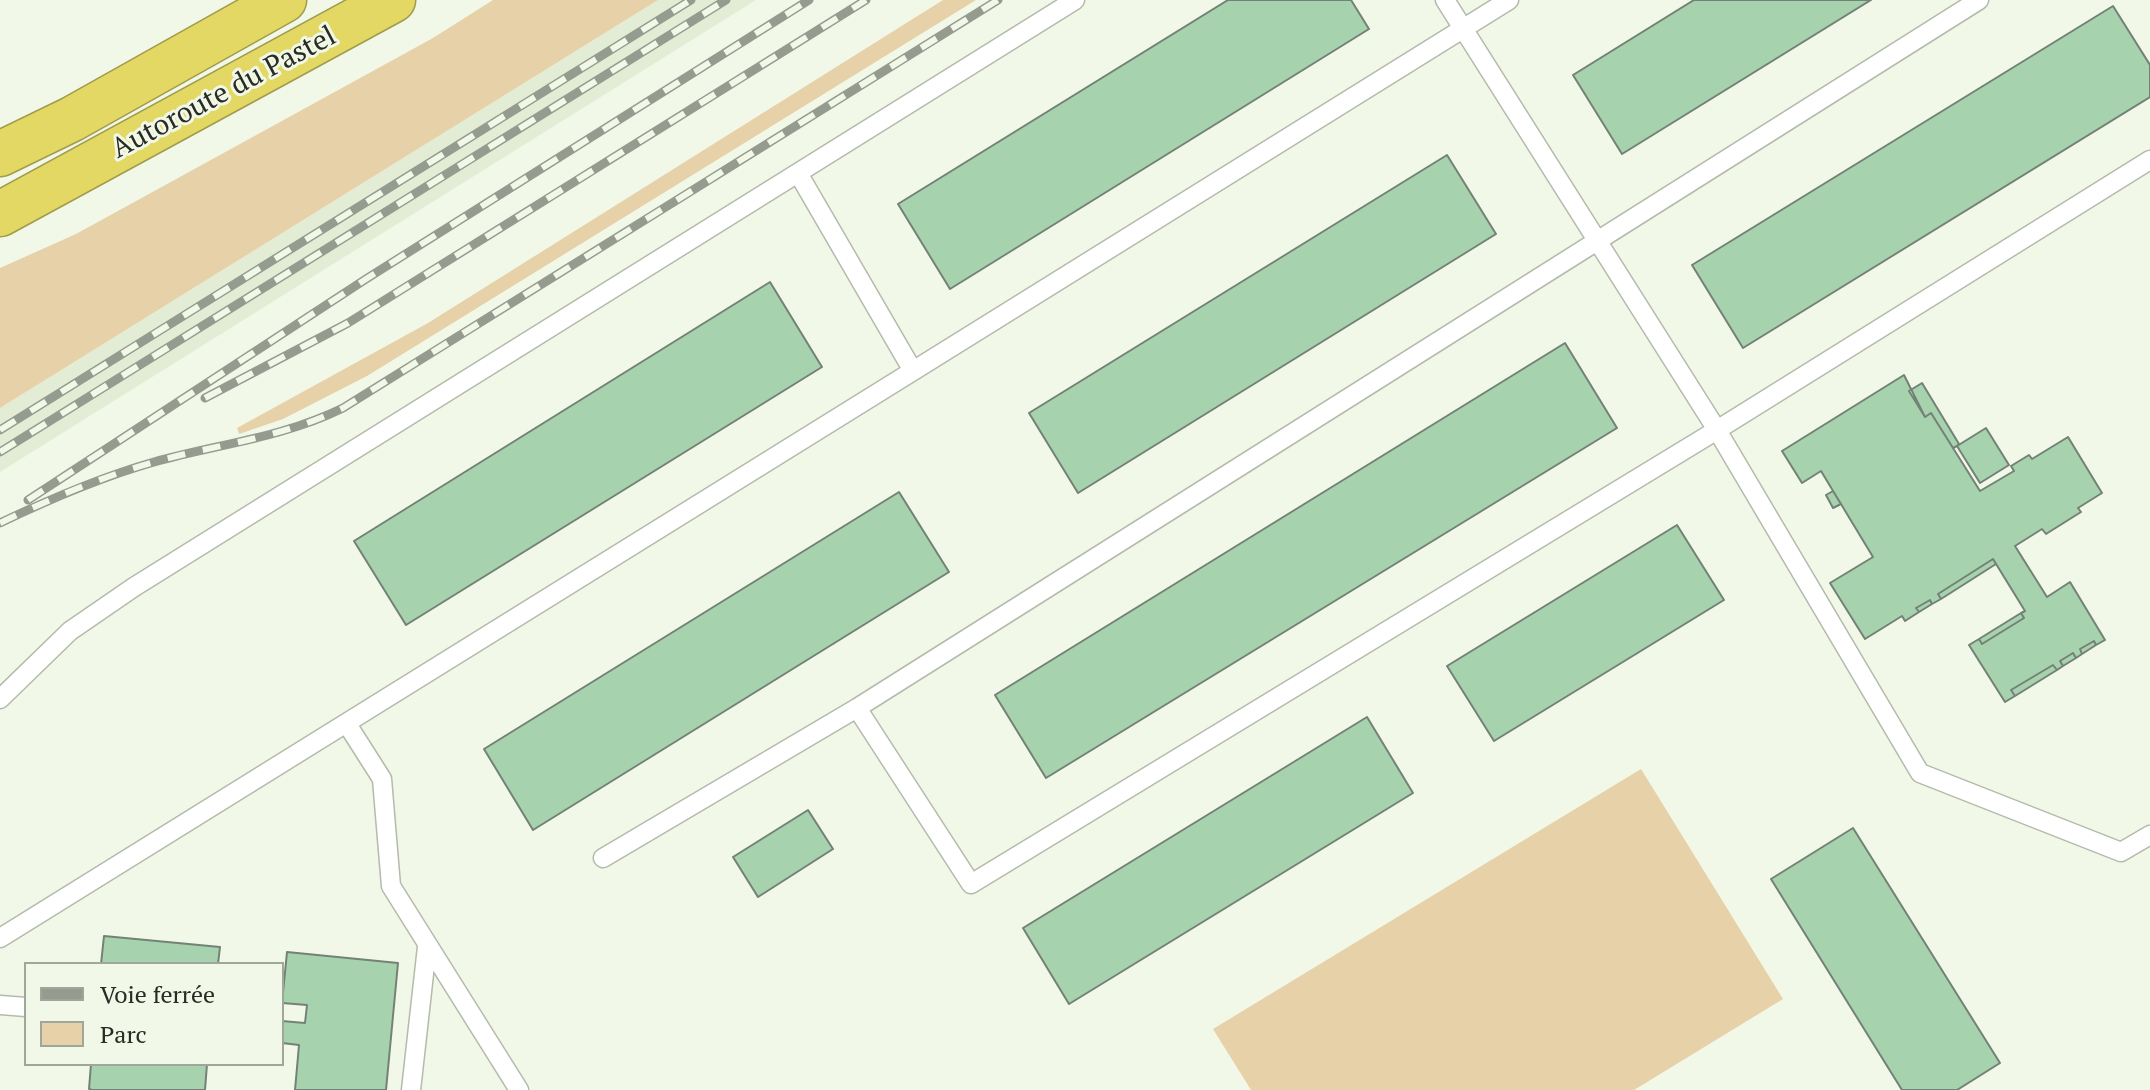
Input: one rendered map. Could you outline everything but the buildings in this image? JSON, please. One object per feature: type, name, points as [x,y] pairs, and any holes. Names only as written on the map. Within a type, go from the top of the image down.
[{"type":"highway","name":"Autoroute du Pastel","points":[[221,36],[284,0]]},
{"type":"highway","name":"Autoroute du Pastel","points":[[96,162],[393,0]]},
{"type":"highway","points":[[0,129],[88,86],[221,36]]},
{"type":"highway","points":[[0,154],[72,119],[221,36]]},
{"type":"highway","points":[[0,203],[96,162]]},
{"type":"highway","points":[[0,214],[96,162]]},
{"type":"lane","points":[[0,699],[70,631],[134,587],[1075,0]]},
{"type":"lane","points":[[1445,0],[1717,430],[1920,773],[2121,852],[2150,835]]},
{"type":"lane","points":[[0,938],[1509,0]]},
{"type":"lane","points":[[603,858],[857,708],[1979,0]]},
{"type":"lane","points":[[857,708],[971,884],[1717,430],[2150,160]]},
{"type":"lane","points":[[798,173],[913,371]]},
{"type":"lane","points":[[347,724],[382,779],[391,886],[519,1090]]},
{"type":"lane","points":[[411,1090],[427,947]]},
{"type":"lane","points":[[0,1005],[24,1007]]},
{"type":"shaded area","points":[[658,0],[756,0],[0,472],[0,408]]},
{"type":"green space","points":[[493,0],[658,0],[0,408],[0,268],[76,234],[433,38]]},
{"type":"green space","points":[[943,0],[976,0],[367,376],[283,419],[239,434],[237,428],[428,323]]},
{"type":"green space","points":[[1641,769],[1783,999],[1634,1090],[1251,1090],[1213,1029]]},
{"type":"railway","points":[[0,430],[691,0]]},
{"type":"railway","points":[[0,452],[726,0]]},
{"type":"railway","points":[[28,500],[366,279],[809,0]]},
{"type":"railway","points":[[205,398],[348,323],[866,0]]},
{"type":"railway","points":[[0,523],[115,474],[273,434],[343,408],[998,0]]}]
